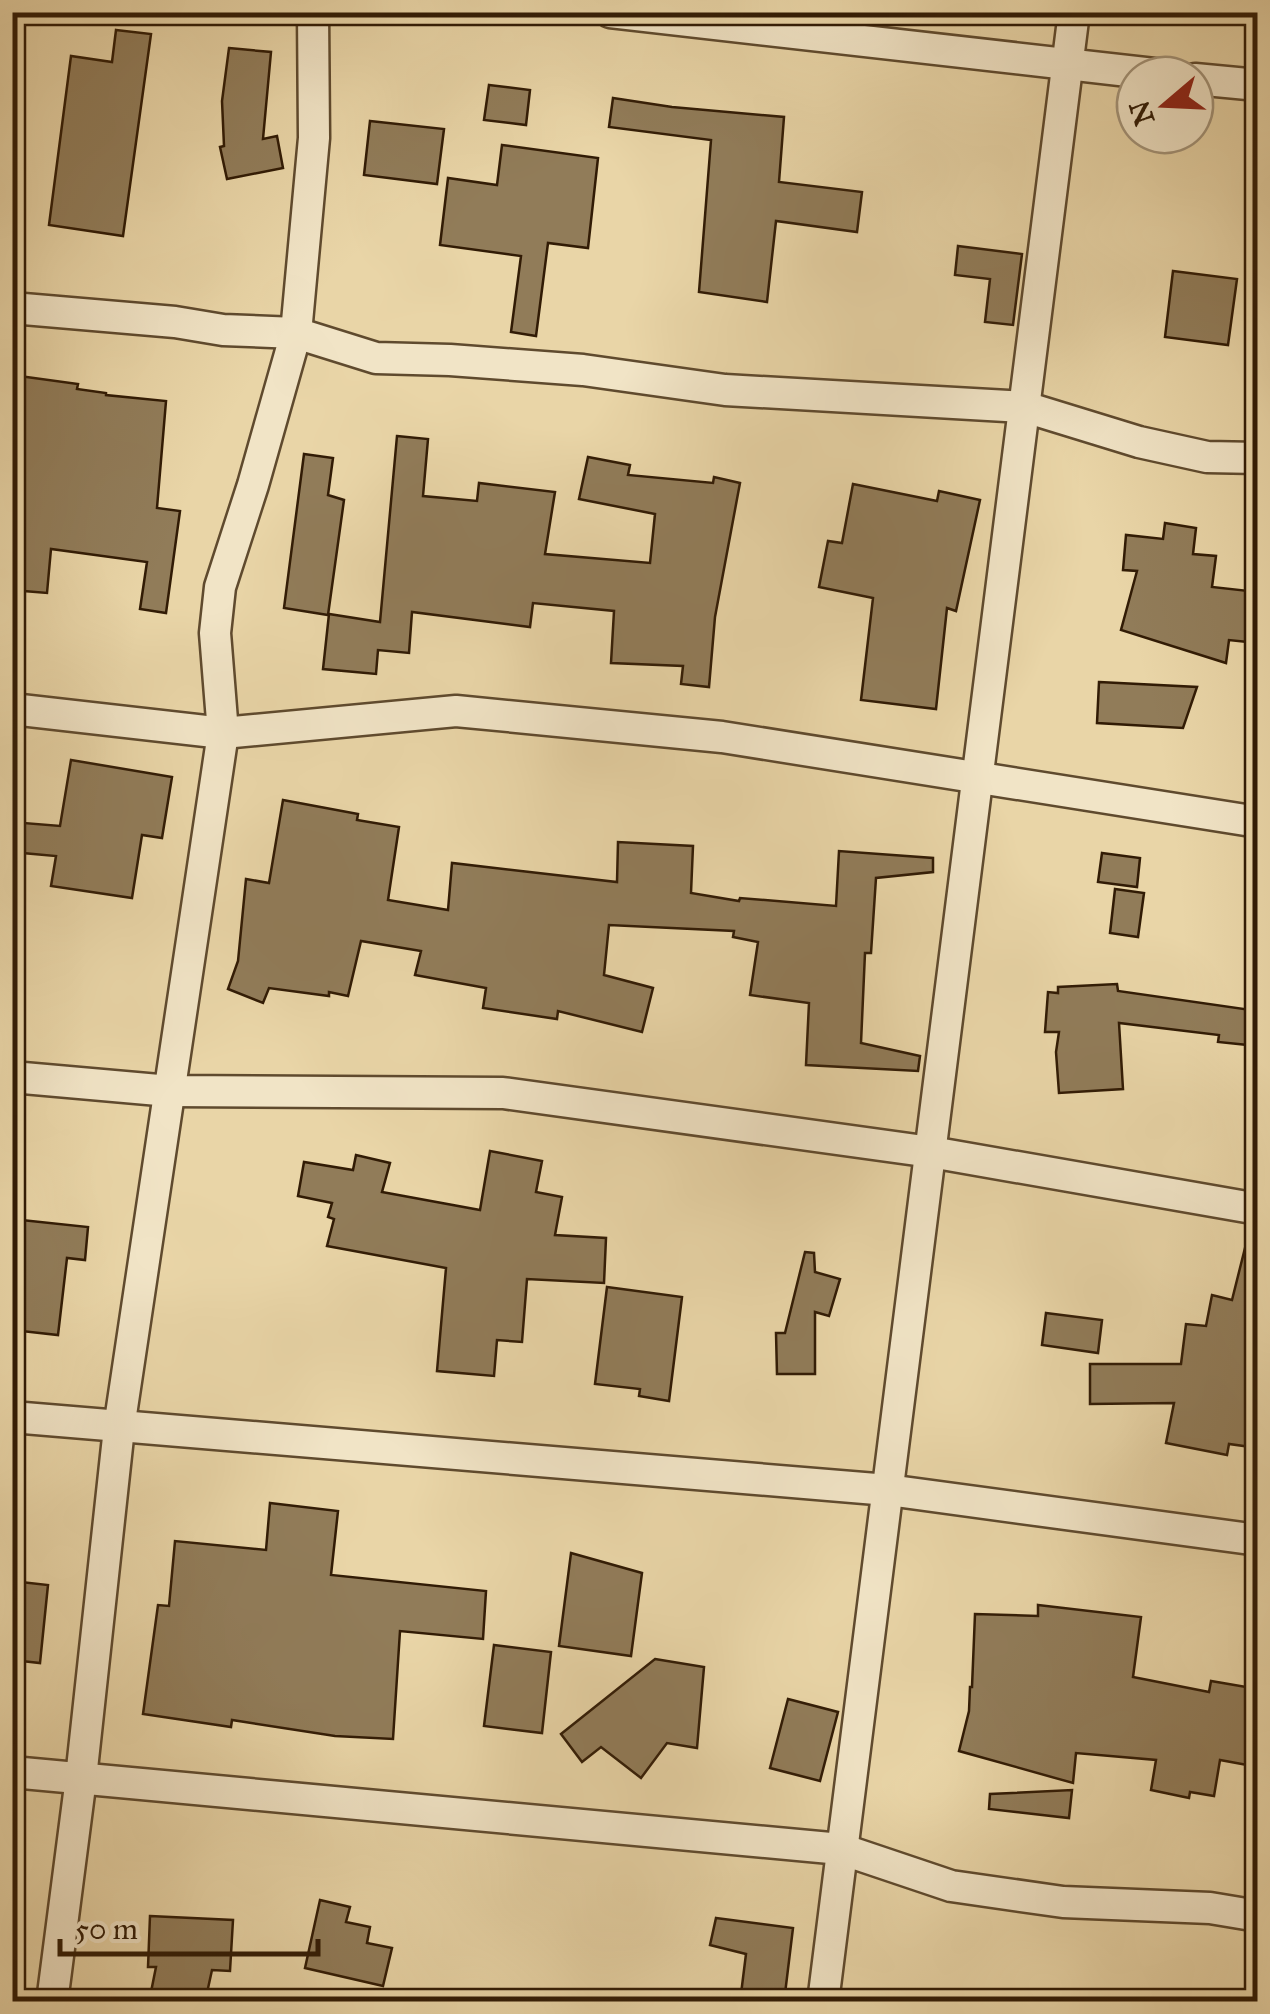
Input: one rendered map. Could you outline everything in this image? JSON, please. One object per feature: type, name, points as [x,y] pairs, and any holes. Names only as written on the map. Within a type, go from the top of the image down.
[{"type":"street","points":[[52,2002],[119,1428],[223,734],[216,633],[220,587],[296,334],[314,138],[313,12]]},
{"type":"street","points":[[610,12],[1115,70]]},
{"type":"street","points":[[823,2002],[1074,12]]},
{"type":"street","points":[[1215,80],[1258,85]]},
{"type":"street","points":[[12,308],[296,334],[376,358],[583,370],[725,390],[1025,407],[1139,442],[1207,457],[1258,458]]},
{"type":"street","points":[[12,709],[223,734],[456,711],[722,736],[1258,822]]},
{"type":"street","points":[[12,1077],[170,1091],[504,1092],[931,1152],[1258,1208]]},
{"type":"street","points":[[12,1416],[888,1490],[1258,1540]]},
{"type":"street","points":[[12,1772],[841,1849],[951,1886],[1063,1902],[1210,1908],[1258,1916]]},
{"type":"building","points":[[116,30],[151,34],[123,236],[49,225],[71,56],[112,62]]},
{"type":"building","points":[[229,48],[271,52],[263,139],[277,136],[283,168],[227,179],[220,147],[224,146],[222,101]]},
{"type":"building","points":[[489,85],[530,90],[526,125],[484,120]]},
{"type":"building","points":[[613,98],[784,117],[779,182],[862,192],[857,232],[776,221],[767,302],[699,292],[711,140],[609,127]]},
{"type":"building","points":[[370,121],[444,129],[437,184],[364,175]]},
{"type":"building","points":[[502,145],[598,158],[588,248],[548,243],[536,336],[511,332],[521,256],[440,245],[448,178],[497,185]]},
{"type":"building","points":[[958,246],[1022,254],[1013,325],[985,322],[990,279],[955,275]]},
{"type":"building","points":[[1173,271],[1237,279],[1228,345],[1165,337]]},
{"type":"building","points":[[12,375],[78,384],[77,389],[106,395],[166,401],[157,508],[180,511],[166,613],[140,609],[147,562],[51,549],[47,593],[12,590]]},
{"type":"building","points":[[397,436],[428,439],[423,496],[477,501],[479,483],[555,492],[545,554],[650,563],[655,514],[579,499],[588,457],[630,465],[628,475],[713,483],[714,477],[740,483],[715,617],[709,687],[681,684],[683,666],[611,663],[614,611],[533,603],[530,627],[412,612],[409,653],[378,650],[376,674],[323,669],[329,614],[380,622]]},
{"type":"building","points":[[304,454],[333,458],[328,495],[344,500],[328,615],[284,608]]},
{"type":"building","points":[[853,484],[937,501],[939,491],[980,500],[956,611],[947,608],[936,709],[861,700],[873,598],[819,587],[828,541],[842,543]]},
{"type":"building","points":[[1165,523],[1196,528],[1193,554],[1216,556],[1212,587],[1258,592],[1258,643],[1229,640],[1226,663],[1121,630],[1137,571],[1123,570],[1126,535],[1163,539]]},
{"type":"building","points":[[1099,682],[1197,687],[1183,728],[1097,723]]},
{"type":"building","points":[[71,760],[172,777],[162,838],[142,835],[132,898],[51,886],[56,856],[12,852],[12,822],[60,826]]},
{"type":"building","points":[[283,800],[358,814],[357,820],[399,827],[388,900],[448,910],[452,863],[617,882],[618,842],[693,846],[691,893],[739,901],[740,898],[836,906],[839,851],[933,858],[933,872],[876,878],[871,953],[865,953],[861,1043],[920,1056],[918,1071],[806,1065],[809,1003],[750,995],[758,942],[733,937],[734,931],[609,925],[604,975],[653,988],[642,1032],[558,1011],[557,1019],[483,1008],[486,988],[415,975],[421,951],[361,941],[348,996],[269,988],[263,1003],[228,989],[238,961],[246,879],[269,883]]},
{"type":"building","points":[[1102,853],[1140,858],[1137,887],[1098,882]]},
{"type":"building","points":[[1115,889],[1144,893],[1138,937],[1110,933]]},
{"type":"building","points":[[1117,984],[1118,991],[1258,1011],[1258,1046],[1218,1042],[1219,1035],[1119,1023],[1123,1089],[1059,1093],[1059,1032],[1045,1032],[1048,992],[1058,993],[1058,987]]},
{"type":"building","points":[[490,1151],[542,1161],[536,1192],[562,1197],[555,1235],[606,1238],[604,1283],[527,1279],[522,1342],[497,1340],[494,1376],[437,1371],[446,1268],[327,1246],[334,1219],[328,1217],[332,1203],[298,1196],[304,1162],[353,1170],[356,1155],[390,1163],[382,1192],[480,1210]]},
{"type":"building","points":[[12,1219],[88,1227],[85,1260],[67,1258],[58,1335],[12,1330]]},
{"type":"building","points":[[1247,1240],[1258,1241],[1258,1313],[1250,1378],[1258,1379],[1258,1448],[1229,1444],[1227,1455],[1166,1443],[1174,1403],[1090,1404],[1090,1364],[1181,1364],[1186,1324],[1206,1326],[1212,1295],[1232,1300]]},
{"type":"building","points":[[805,1252],[814,1253],[815,1272],[840,1279],[829,1316],[815,1312],[815,1374],[777,1374],[776,1333],[785,1333]]},
{"type":"building","points":[[607,1287],[682,1297],[669,1401],[639,1396],[640,1389],[595,1384]]},
{"type":"building","points":[[1046,1313],[1102,1320],[1098,1353],[1042,1345]]},
{"type":"building","points":[[270,1503],[338,1511],[331,1575],[486,1591],[483,1639],[400,1631],[393,1739],[335,1736],[232,1720],[231,1727],[143,1714],[158,1605],[169,1606],[175,1541],[266,1550]]},
{"type":"building","points":[[571,1553],[642,1573],[631,1656],[559,1646]]},
{"type":"building","points":[[12,1581],[48,1585],[40,1663],[12,1660]]},
{"type":"building","points":[[1038,1605],[1141,1617],[1133,1677],[1209,1692],[1211,1681],[1258,1689],[1258,1767],[1220,1760],[1214,1796],[1190,1792],[1189,1798],[1151,1790],[1156,1760],[1076,1753],[1073,1783],[959,1751],[972,1687],[975,1614],[1038,1616]]},
{"type":"building","points":[[494,1645],[551,1652],[542,1733],[484,1726]]},
{"type":"building","points":[[655,1659],[704,1667],[697,1748],[667,1743],[641,1778],[601,1747],[582,1762],[561,1734]]},
{"type":"building","points":[[788,1699],[838,1712],[820,1781],[770,1768]]},
{"type":"building","points":[[1072,1790],[1069,1818],[989,1809],[990,1794]]},
{"type":"building","points":[[320,1900],[350,1907],[346,1922],[370,1927],[367,1943],[392,1948],[383,1986],[305,1968]]},
{"type":"building","points":[[150,1916],[233,1920],[230,1971],[212,1970],[205,2002],[149,2002],[156,1967],[148,1967]]},
{"type":"building","points":[[716,1918],[793,1928],[784,2002],[740,2002],[746,1954],[710,1945]]}]
